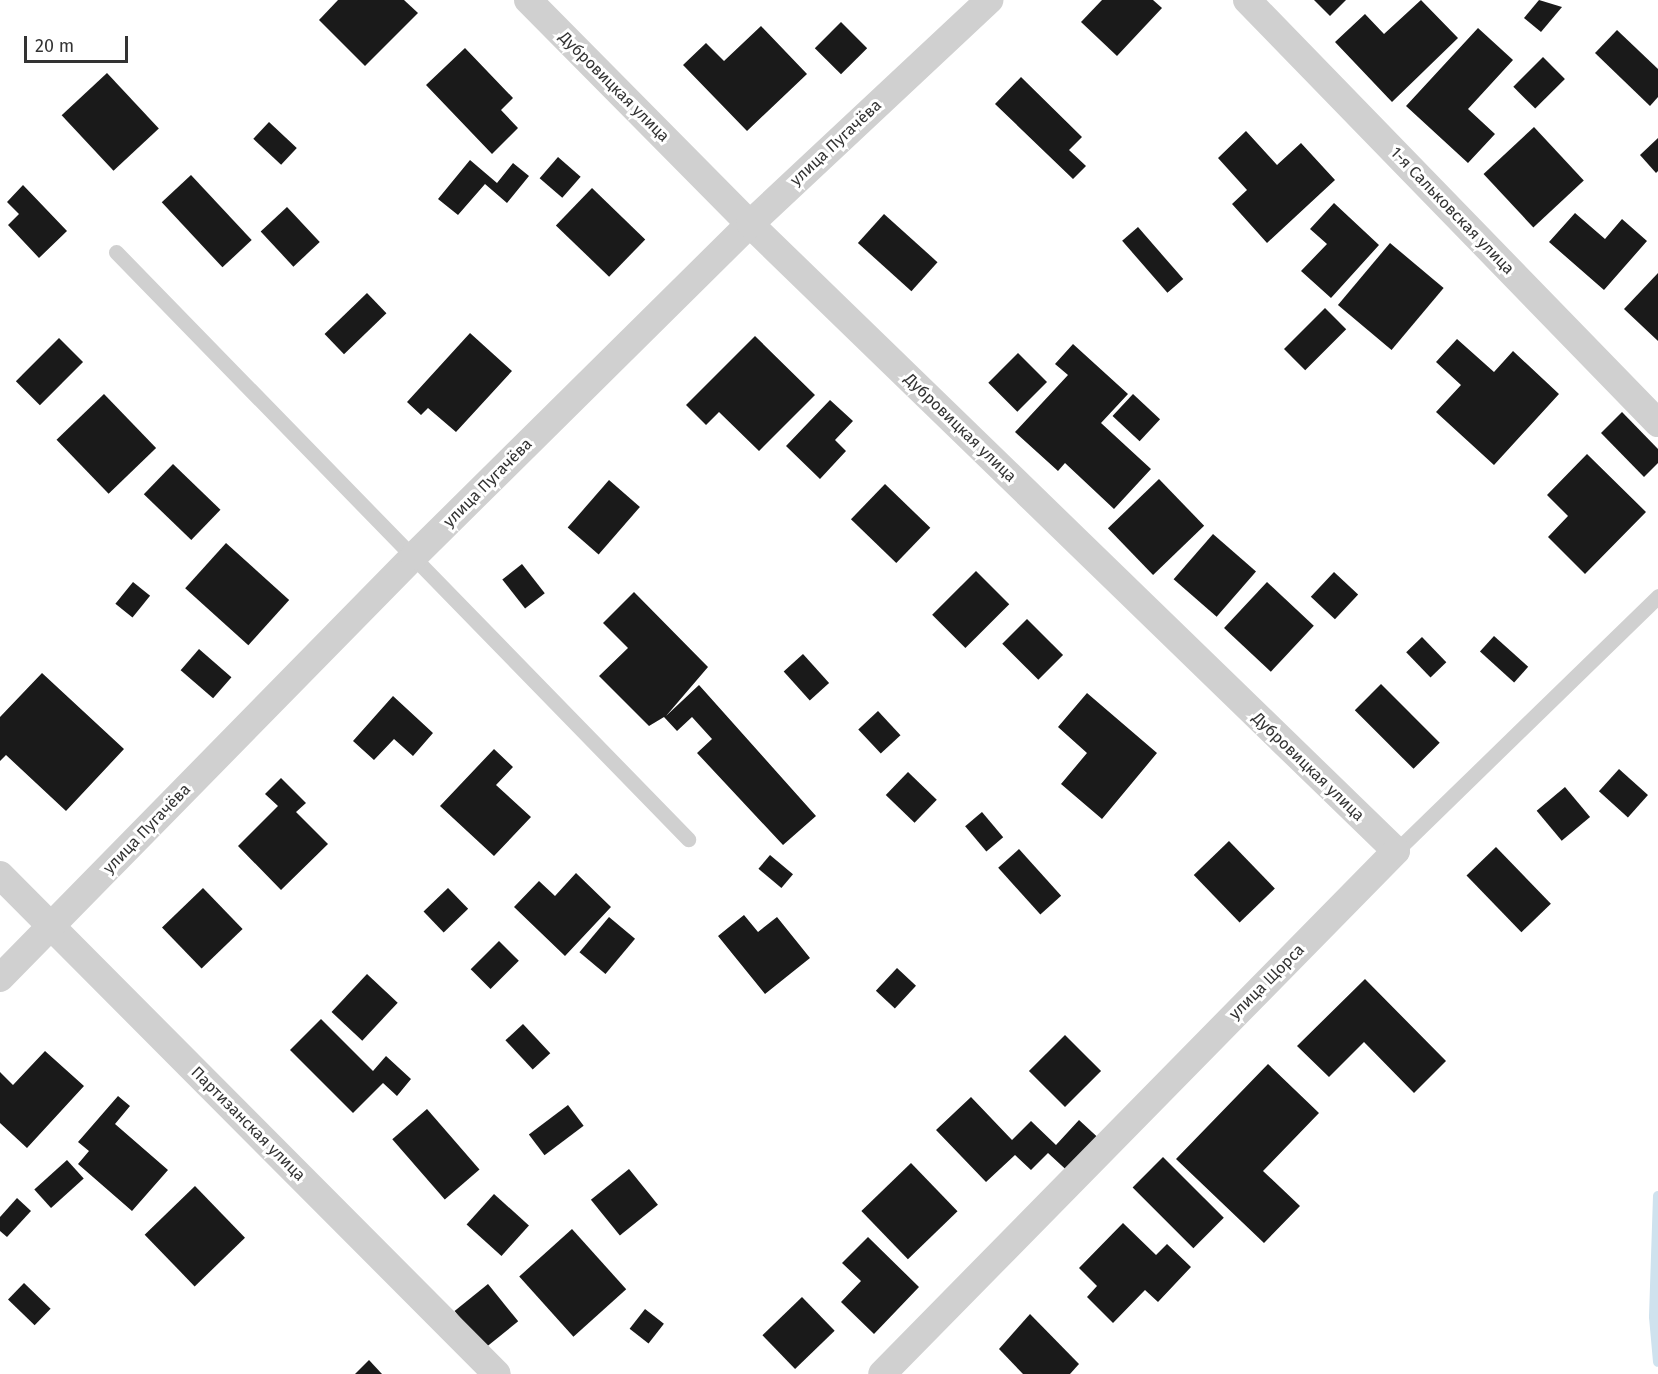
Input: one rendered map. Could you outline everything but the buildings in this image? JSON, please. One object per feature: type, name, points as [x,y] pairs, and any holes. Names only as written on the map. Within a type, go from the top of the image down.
[{"type":"street","name":"Дубровицкая улица","points":[[528,0],[750,224],[1396,851]]},
{"type":"street","name":"улица Пугачёва","points":[[0,978],[414,556],[750,224],[989,0]]},
{"type":"street","name":"1-я Сальковская улица","points":[[1247,0],[1658,423]]},
{"type":"street","name":"улица Щорса","points":[[882,1374],[1396,851]]},
{"type":"street","name":"Партизанская улица","points":[[0,875],[496,1374]]},
{"type":"lane","points":[[117,252],[688,839]]},
{"type":"lane","name":"улица Щорса","points":[[1396,851],[1658,596]]},
{"type":"waterway","points":[[1658,1196],[1654,1317],[1658,1362]]}]
